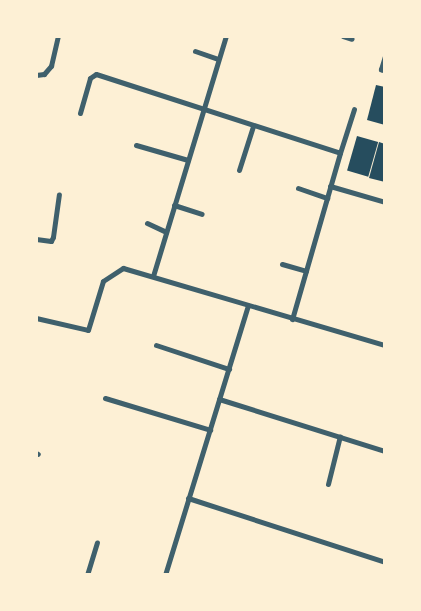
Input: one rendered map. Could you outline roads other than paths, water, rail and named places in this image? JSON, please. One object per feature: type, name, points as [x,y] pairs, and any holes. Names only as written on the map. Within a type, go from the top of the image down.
[{"type":"street","points":[[36,75],[44,74],[51,66],[58,36]]},
{"type":"street","points":[[153,276],[226,36]]},
{"type":"street","points":[[343,36],[352,39]]},
{"type":"street","points":[[196,51],[218,59]]},
{"type":"street","points":[[385,56],[381,69],[385,70]]},
{"type":"street","points":[[80,113],[90,78],[96,74],[340,153]]},
{"type":"street","points":[[292,319],[354,109]]},
{"type":"street","points":[[239,170],[253,126]]},
{"type":"street","points":[[136,145],[188,160]]},
{"type":"street","points":[[330,186],[385,202]]},
{"type":"street","points":[[298,188],[327,198]]},
{"type":"street","points":[[36,239],[46,242],[53,237],[59,194]]},
{"type":"street","points":[[174,205],[202,214]]},
{"type":"street","points":[[147,223],[166,232]]},
{"type":"street","points":[[282,264],[306,271]]},
{"type":"street","points":[[36,318],[88,330],[105,277],[123,268],[385,345]]},
{"type":"street","points":[[164,575],[248,305]]},
{"type":"street","points":[[156,345],[229,368]]},
{"type":"street","points":[[105,398],[210,430]]},
{"type":"street","points":[[219,399],[385,450]]},
{"type":"street","points":[[328,484],[340,436]]},
{"type":"street","points":[[188,498],[385,562]]},
{"type":"street","points":[[86,575],[97,542]]}]
